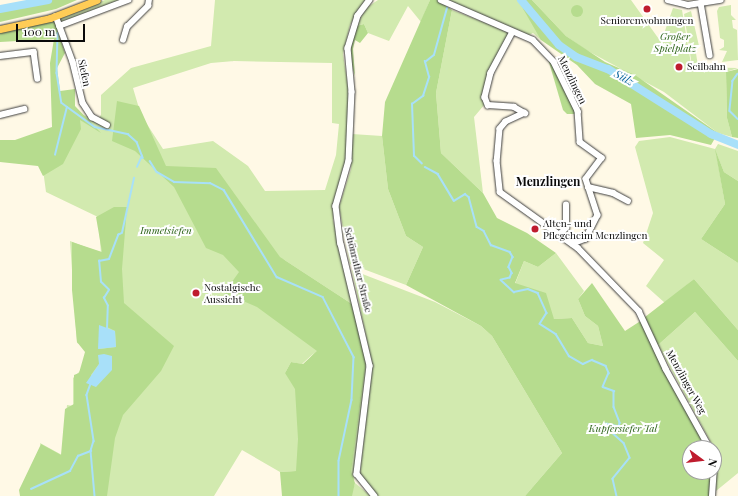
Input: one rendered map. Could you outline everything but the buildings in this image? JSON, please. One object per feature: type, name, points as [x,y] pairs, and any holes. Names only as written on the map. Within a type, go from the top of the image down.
[{"type":"main road","points":[[0,29],[56,16],[97,0]]},
{"type":"street","points":[[59,26],[128,0]]},
{"type":"street","points":[[123,40],[127,26],[148,6],[149,0]]},
{"type":"street","name":"Schönrather Straße","points":[[370,0],[358,16],[348,48],[352,92],[349,161],[336,206],[341,244],[370,366],[357,474],[375,496]]},
{"type":"street","name":"Menzlingen","points":[[441,0],[513,32],[549,53],[578,112],[580,142],[602,158],[588,175],[588,187]]},
{"type":"street","points":[[668,0],[682,5],[721,0]]},
{"type":"street","points":[[702,3],[710,55]]},
{"type":"street","name":"Siefen","points":[[56,16],[83,103],[92,117],[107,125]]},
{"type":"street","points":[[513,32],[491,74],[485,97],[488,105],[514,107],[525,114],[506,122],[500,129],[499,188],[504,198],[529,211],[559,235],[573,244],[586,238],[598,215],[588,187]]},
{"type":"street","points":[[0,56],[34,52],[38,79]]},
{"type":"street","points":[[0,115],[24,109]]},
{"type":"street","points":[[588,187],[613,193],[628,201]]},
{"type":"street","points":[[559,235],[566,228],[566,205]]},
{"type":"street","name":"Menzlinger Weg","points":[[573,244],[635,305],[647,325],[706,440]]},
{"type":"street","points":[[712,496],[713,480]]},
{"type":"green space","points":[[44,0],[77,0],[56,9],[0,22],[0,10]]},
{"type":"green space","points":[[105,0],[120,0],[62,25],[60,18]]},
{"type":"green space","points":[[215,0],[366,0],[350,25],[343,54],[349,93],[347,169],[335,195],[333,220],[355,306],[283,259],[361,334],[367,373],[353,490],[355,483],[371,496],[283,496],[296,471],[280,472],[242,450],[214,496],[20,496],[41,448],[40,443],[62,455],[67,405],[73,406],[73,378],[83,368],[87,347],[77,343],[70,241],[101,253],[98,217],[46,192],[39,140],[44,132],[54,132],[66,109],[97,120],[101,115],[101,95],[131,68],[211,46]],"holes":[[[234,61],[332,63],[332,123],[339,124],[336,155],[325,190],[265,191],[248,166],[213,141],[163,149],[141,115],[133,88],[211,63]],[[314,353],[305,364],[285,373],[291,362],[302,364]]]},
{"type":"green space","points":[[378,0],[430,0],[421,22],[408,6],[389,41],[368,33],[364,24],[356,26],[366,8]]},
{"type":"green space","name":"Kupfersiefer Tal","points":[[430,0],[438,0],[452,10],[436,93],[441,153],[483,193],[497,218],[527,233],[556,253],[538,267],[524,261],[515,283],[546,293],[554,319],[572,318],[588,343],[603,346],[598,326],[585,316],[578,299],[592,283],[625,331],[642,320],[703,440],[682,440],[682,480],[711,480],[709,496],[525,496],[562,453],[492,336],[481,326],[406,285],[423,247],[406,236],[388,189],[382,136],[385,102]]},
{"type":"green space","points":[[444,0],[517,0],[545,35],[541,40],[533,33],[527,36]]},
{"type":"green space","points":[[518,0],[532,0],[566,36],[605,62],[635,75],[718,133],[711,145],[670,135],[636,138],[631,104],[595,84],[577,65],[541,40]]},
{"type":"green space","name":"Großer Spielplatz","points":[[532,0],[631,0],[661,42],[673,8],[682,10],[692,66],[684,14],[691,11],[699,46],[695,47],[698,66],[693,67],[738,68],[726,72],[727,118],[732,137],[718,133],[664,92],[586,50],[566,36]]},
{"type":"green space","points":[[577,5],[581,7],[583,11],[581,15],[577,17],[573,15],[571,11],[573,7]]},
{"type":"green space","points":[[731,5],[731,15],[736,20],[732,20],[733,28],[737,30],[738,60],[722,62],[727,51],[719,50],[724,47],[724,40],[720,38],[717,11],[719,7]]},
{"type":"green space","points":[[452,10],[504,30],[510,35],[488,76],[485,104],[474,117],[483,193],[441,153],[436,93]]},
{"type":"green space","points":[[54,20],[65,53],[57,68],[60,91],[75,89],[75,106],[101,133],[80,120],[81,129],[63,164],[43,176],[38,166],[0,162],[0,140],[15,140],[52,127],[50,63],[54,39],[0,42],[0,32]]},
{"type":"green space","points":[[364,24],[368,33],[360,43],[355,40],[353,49],[355,76],[349,57],[356,26]]},
{"type":"green space","name":"Großer Spielplatz","points":[[678,38],[682,40],[684,44],[682,48],[678,50],[674,48],[672,44],[674,40]]},
{"type":"green space","points":[[548,59],[552,61],[576,114],[567,114],[563,110]]},
{"type":"green space","points":[[738,69],[738,138],[732,137],[727,118],[726,72]]},
{"type":"green space","points":[[117,101],[139,106],[166,166],[216,168],[280,257],[355,306],[366,362],[351,472],[355,483],[352,496],[282,496],[280,472],[296,471],[298,439],[295,389],[285,373],[291,362],[303,364],[317,351],[257,307],[224,293],[239,272],[223,255],[206,248],[174,187],[135,151],[112,141]]},
{"type":"green space","points":[[352,134],[382,136],[388,189],[406,236],[423,247],[406,285],[350,264],[339,207],[351,169]]},
{"type":"green space","points":[[670,137],[715,149],[718,144],[738,151],[738,181],[724,172],[716,152],[725,204],[701,239],[738,263],[738,330],[694,279],[665,303],[646,286],[664,260],[643,243],[653,213],[635,147],[639,141]]},
{"type":"green space","points":[[715,149],[724,172],[738,181],[738,263],[701,239],[725,204]]},
{"type":"green space","points":[[114,207],[127,207],[122,269],[124,303],[174,346],[161,371],[123,415],[115,438],[107,496],[20,496],[19,490],[41,444],[61,455],[65,409],[74,404],[74,375],[79,373],[85,352],[77,342],[72,290],[72,242],[102,252],[96,217]],"holes":[[[107,327],[115,331],[116,347],[99,349],[100,332]],[[99,364],[96,387],[91,375]]]},
{"type":"green space","points":[[556,253],[584,291],[578,299],[585,316],[598,326],[603,346],[588,343],[572,318],[554,319],[515,284],[524,261],[538,267]]},
{"type":"green space","points":[[352,270],[435,302],[481,326],[492,336],[562,453],[525,496],[377,496],[360,474],[372,364]]},
{"type":"green space","points":[[694,279],[738,330],[738,361],[695,312],[658,345],[645,317]]},
{"type":"green space","points":[[695,312],[738,361],[738,473],[716,491],[715,480],[722,480],[722,440],[710,440],[658,345]]},
{"type":"water","points":[[99,325],[115,331],[116,347],[98,349]]},
{"type":"water","points":[[104,354],[112,356],[112,370],[96,387],[86,383],[99,364],[98,355]]},
{"type":"waterway","name":"Sülz","points":[[0,9],[48,0]]},
{"type":"waterway","name":"Sülz","points":[[521,0],[559,45],[576,57],[608,69],[711,134],[738,145]]},
{"type":"waterway","points":[[422,164],[414,156],[412,104],[423,96],[429,77],[425,62],[434,55],[447,8]]},
{"type":"waterway","name":"Immetsiefen","points":[[58,33],[57,73],[62,103],[95,127],[128,134],[137,142],[143,158]]},
{"type":"waterway","points":[[738,74],[733,81],[730,111],[738,119]]},
{"type":"waterway","points":[[55,155],[67,107]]},
{"type":"waterway","points":[[137,167],[142,156]]},
{"type":"waterway","name":"Immetsiefen","points":[[150,161],[157,172],[174,182],[210,183],[224,190],[277,277],[323,297],[354,357],[352,400],[339,461],[339,496]]},
{"type":"waterway","points":[[425,167],[438,174],[454,201],[465,194],[469,197],[477,227],[484,231],[491,245],[510,252],[513,257],[509,267],[512,273],[510,278],[501,280],[514,292],[528,289],[538,293],[547,313],[540,324],[556,334],[569,356],[583,364],[592,360],[606,366],[609,373],[603,387],[614,391],[614,407],[620,423],[619,427],[606,424],[606,427],[624,443],[630,458],[613,479],[617,496]]},
{"type":"waterway","points":[[107,329],[108,306],[104,298],[109,290],[101,282],[99,261],[109,259],[118,235],[122,233],[134,178]]},
{"type":"waterway","points":[[91,384],[87,395],[94,441],[91,451],[95,496]]},
{"type":"waterway","points":[[31,489],[70,471],[78,456],[91,451]]},
{"type":"place","name":"Seniorenwohnungen","points":[[647,9]]},
{"type":"place","name":"Seilbahn","points":[[679,67]]},
{"type":"place","name":"Alten- und Pflegeheim Menzlingen","points":[[535,229]]},
{"type":"place","name":"Nostalgische Aussicht","points":[[196,293]]},
{"type":"district","name":"Menzlingen","points":[[548,182]]}]
